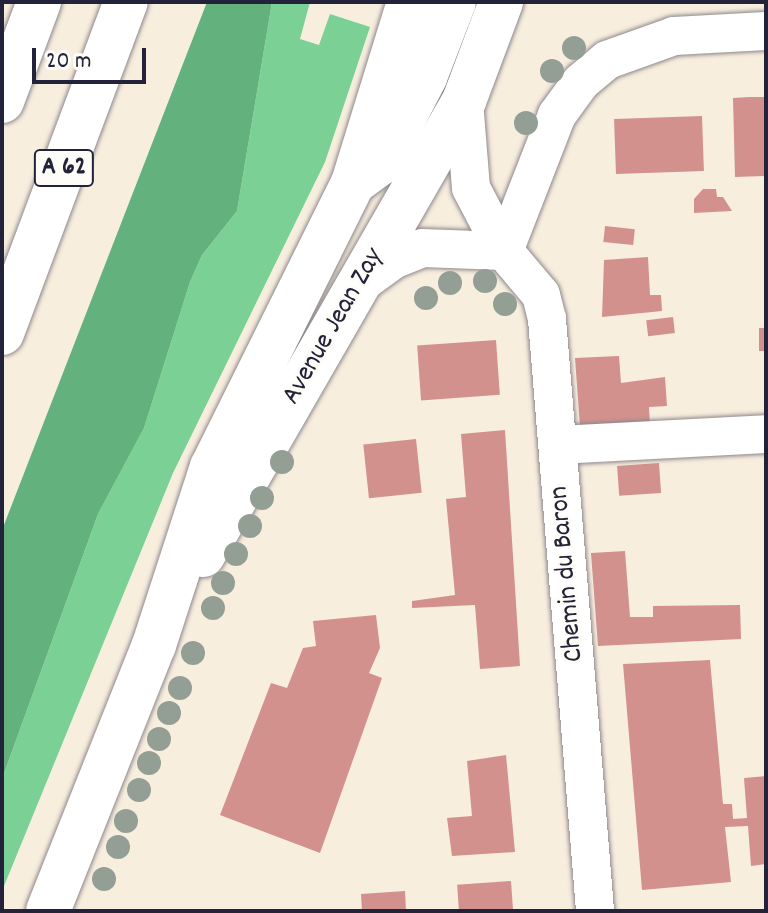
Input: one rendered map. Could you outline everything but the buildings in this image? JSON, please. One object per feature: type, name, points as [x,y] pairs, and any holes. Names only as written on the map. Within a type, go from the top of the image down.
[{"type":"main road","points":[[2,101],[39,2]]},
{"type":"main road","name":"A 62","points":[[2,333],[126,2]]},
{"type":"main road","name":"Avenue Jean Zay","points":[[48,911],[154,645],[212,467],[353,183],[409,2]]},
{"type":"main road","name":"Avenue Jean Zay","points":[[353,183],[381,163],[425,77],[454,2]]},
{"type":"main road","name":"Avenue Jean Zay","points":[[154,645],[464,101],[501,2]]},
{"type":"street","points":[[359,285],[393,260],[422,248],[504,251],[557,115],[581,82],[607,60],[674,36],[766,31]]},
{"type":"street","name":"Chemin du Baron","points":[[464,101],[471,188],[504,251],[541,295],[558,445],[595,911]]},
{"type":"street","points":[[558,445],[766,434]]},
{"type":"green space","points":[[207,2],[272,2],[237,211],[202,255],[190,282],[144,428],[98,514],[2,779],[2,530]]},
{"type":"green space","points":[[272,2],[310,2],[300,39],[319,45],[330,14],[370,27],[325,162],[173,473],[2,891],[2,779],[98,514],[144,428],[190,282],[202,255],[237,211]]}]
